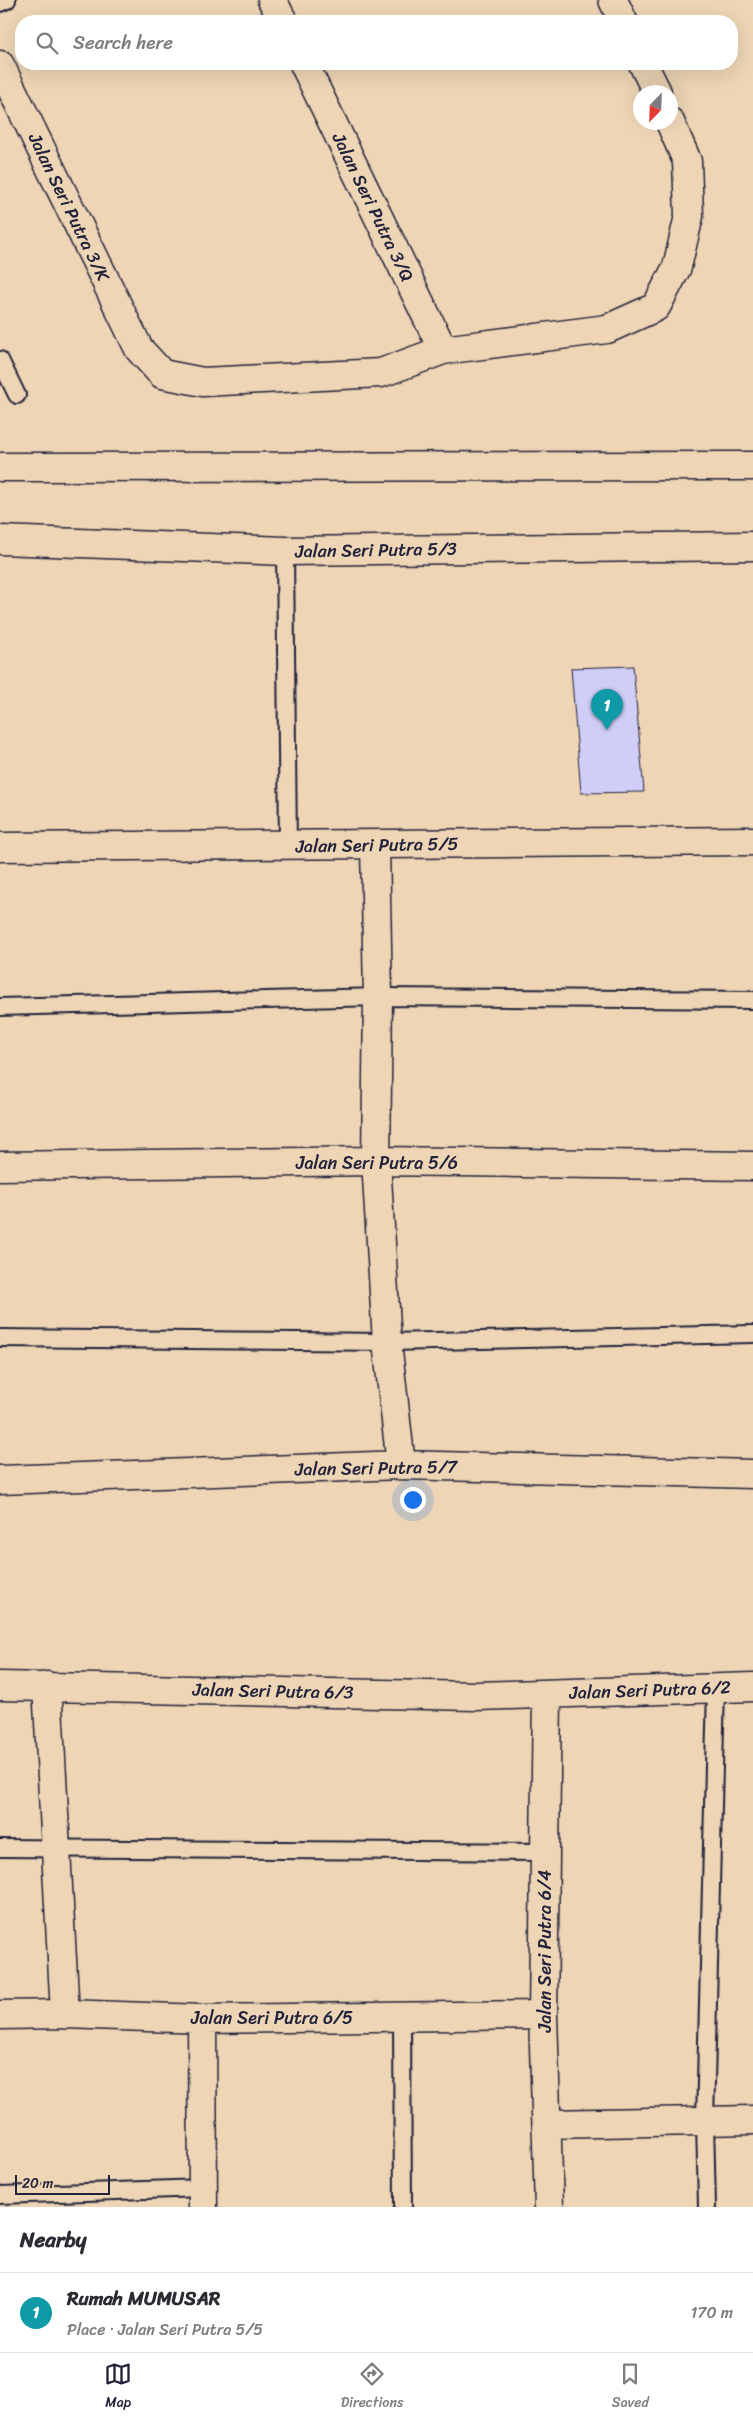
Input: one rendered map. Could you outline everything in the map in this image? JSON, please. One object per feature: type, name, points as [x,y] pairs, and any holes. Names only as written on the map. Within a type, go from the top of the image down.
[{"type":"street","points":[[272,0],[280,15]]},
{"type":"street","points":[[612,0],[620,15]]},
{"type":"street","name":"Jalan Seri Putra 3/K","points":[[0,65],[139,349],[162,374],[202,382],[381,373],[443,350],[607,329],[656,307],[677,267],[689,216],[687,161],[673,130]]},
{"type":"street","name":"Jalan Seri Putra 3/Q","points":[[307,70],[443,350]]},
{"type":"street","points":[[646,70],[654,85]]},
{"type":"street","points":[[0,467],[753,466]]},
{"type":"street","name":"Jalan Seri Putra 5/3","points":[[0,540],[285,551],[753,546]]},
{"type":"street","name":"Jalan Seri Putra 5/5","points":[[0,847],[376,846],[753,841]]},
{"type":"street","points":[[376,846],[378,997],[376,1161],[387,1342],[401,1465]]},
{"type":"street","name":"Jalan Seri Putra 5/6","points":[[0,1166],[376,1161],[753,1166]]},
{"type":"street","name":"Jalan Seri Putra 5/7","points":[[0,1480],[401,1465],[753,1474]]},
{"type":"street","name":"Jalan Seri Putra 6/3","points":[[0,1686],[476,1696],[547,1694]]},
{"type":"street","points":[[47,1686],[65,2014]]},
{"type":"street","name":"Jalan Seri Putra 6/2","points":[[547,1694],[753,1687]]},
{"type":"street","name":"Jalan Seri Putra 6/4","points":[[547,1694],[543,2016],[549,2207]]},
{"type":"street","name":"Jalan Seri Putra 6/5","points":[[0,2015],[65,2014],[202,2019],[543,2016]]},
{"type":"street","points":[[202,2019],[203,2197]]},
{"type":"street","points":[[546,2124],[753,2120]]},
{"type":"lane","points":[[0,3],[6,0]]},
{"type":"lane","points":[[0,360],[17,395]]},
{"type":"lane","points":[[285,551],[288,846]]},
{"type":"lane","points":[[0,1007],[378,997],[753,1000]]},
{"type":"lane","points":[[0,1338],[387,1342],[753,1334]]},
{"type":"lane","points":[[707,2207],[705,2121],[716,1688]]},
{"type":"lane","points":[[0,1848],[545,1852]]},
{"type":"lane","points":[[402,2018],[403,2207]]},
{"type":"lane","points":[[0,2195],[203,2197]]},
{"type":"building","points":[[633,666],[644,792],[581,793],[571,668]]},
{"type":"place","name":"Rumah MUMUSAR","points":[[607,730]]}]
